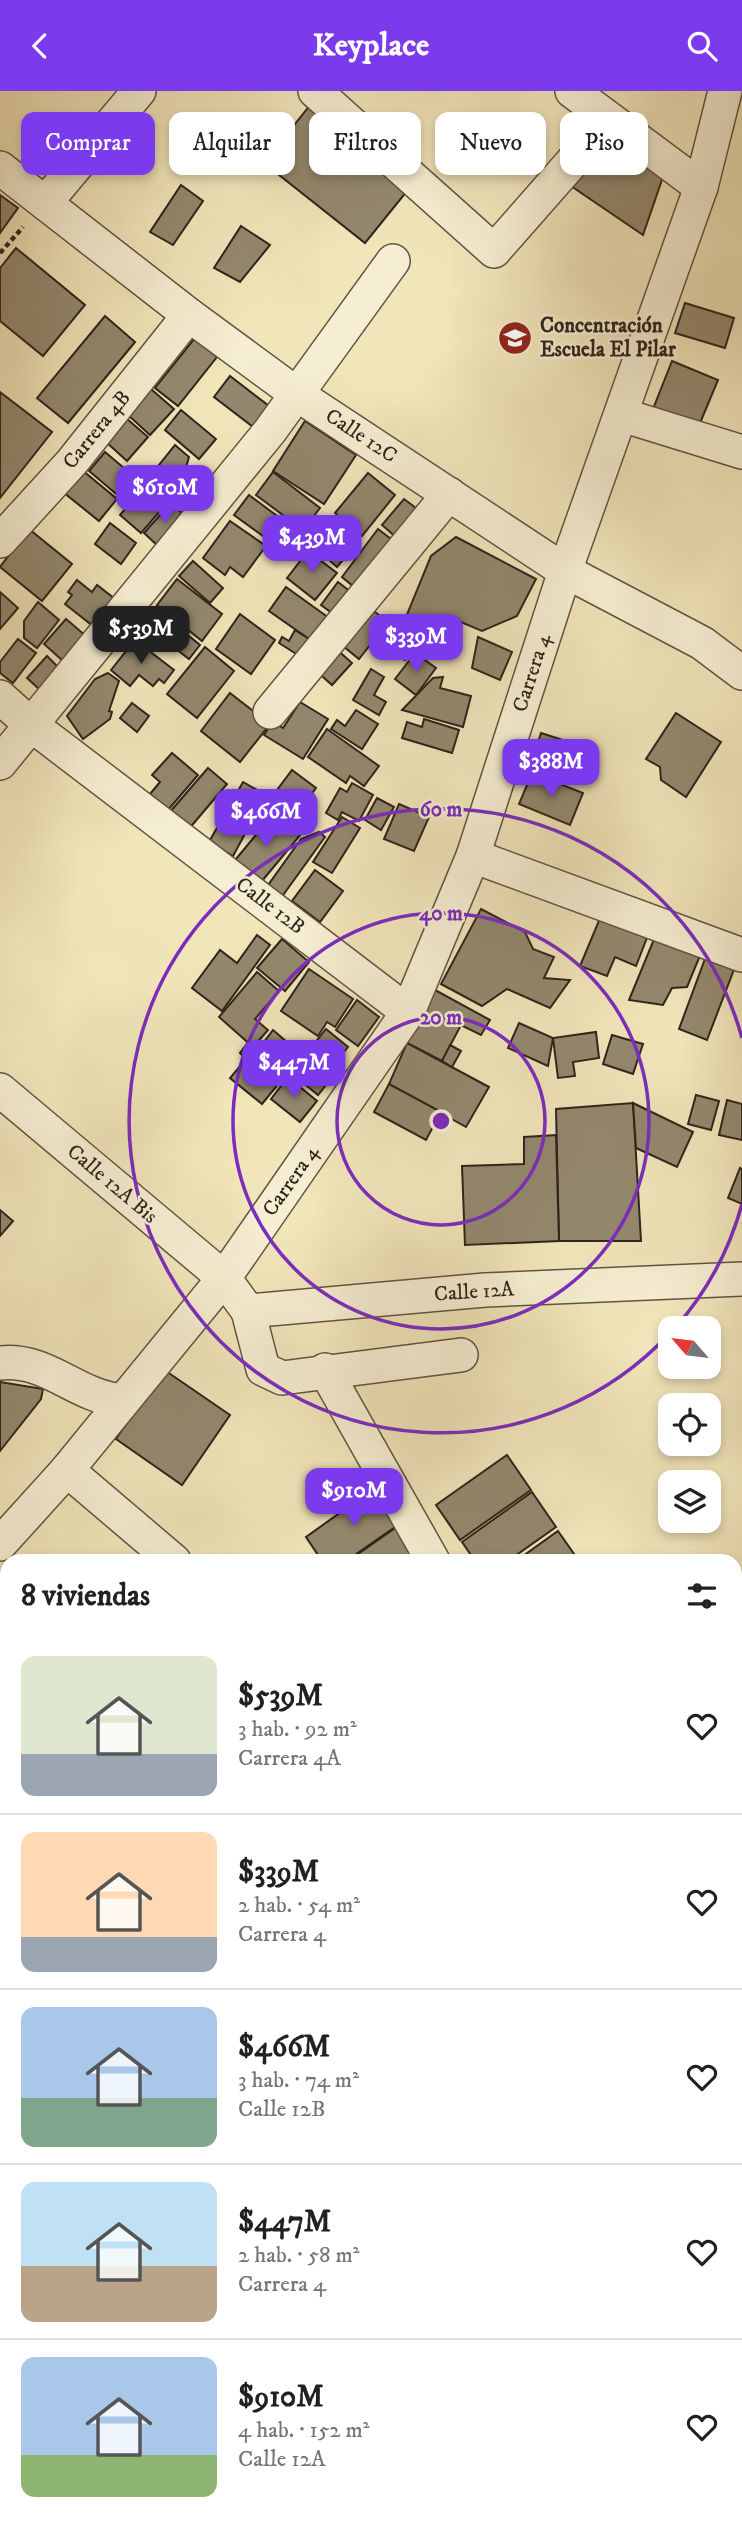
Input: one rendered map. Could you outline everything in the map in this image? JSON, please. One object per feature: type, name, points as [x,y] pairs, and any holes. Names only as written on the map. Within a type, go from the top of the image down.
[{"type":"street","points":[[45,203],[139,91]]},
{"type":"street","points":[[315,91],[494,251],[561,175]]},
{"type":"street","points":[[572,91],[599,112]]},
{"type":"street","name":"Carrera 4","points":[[2,1535],[67,1469],[224,1278],[408,1011],[474,856],[565,571],[701,187],[725,91]]},
{"type":"street","points":[[648,148],[701,187]]},
{"type":"street","name":"Calle 12C","points":[[0,168],[189,316],[298,395],[565,571],[702,643],[742,673]]},
{"type":"street","points":[[0,763],[298,395],[393,261]]},
{"type":"street","name":"Carrera 4B","points":[[0,541],[72,462],[189,316]]},
{"type":"street","points":[[622,415],[742,452]]},
{"type":"street","points":[[270,712],[449,494]]},
{"type":"street","name":"Calle 12B","points":[[0,697],[30,723],[408,1011]]},
{"type":"street","points":[[474,856],[742,955]]},
{"type":"street","name":"Calle 12A Bis","points":[[0,1090],[224,1278]]},
{"type":"street","points":[[224,1278],[248,1311],[263,1369],[282,1378],[325,1370],[461,1355]]},
{"type":"street","name":"Calle 12A","points":[[248,1311],[485,1290],[742,1279]]},
{"type":"street","points":[[0,1363],[16,1361],[43,1369],[101,1399],[123,1401]]},
{"type":"street","points":[[325,1370],[429,1554]]},
{"type":"street","points":[[67,1469],[166,1554]]},
{"type":"building","points":[[315,99],[331,112],[309,112],[309,175],[410,175],[416,180],[365,243],[279,175],[295,175],[295,124]]},
{"type":"building","points":[[648,160],[665,171],[643,235],[571,186],[579,175],[648,175]]},
{"type":"building","points":[[181,185],[203,201],[173,245],[150,232]]},
{"type":"building","points":[[0,195],[18,208],[0,233]]},
{"type":"building","points":[[241,226],[270,245],[240,282],[214,268]]},
{"type":"building","points":[[16,248],[85,305],[43,356],[0,321],[0,268]]},
{"type":"building","points":[[685,303],[734,318],[725,348],[675,333]]},
{"type":"building","points":[[105,316],[135,342],[68,423],[37,398]]},
{"type":"building","points":[[195,338],[217,357],[178,406],[155,388]]},
{"type":"building","points":[[672,361],[718,380],[698,428],[653,409]]},
{"type":"building","points":[[230,376],[273,409],[257,430],[214,397]]},
{"type":"building","points":[[151,389],[174,409],[150,435],[128,415]]},
{"type":"building","points":[[0,392],[52,432],[0,498]]},
{"type":"building","points":[[181,410],[216,439],[199,459],[165,430]]},
{"type":"building","points":[[126,418],[148,437],[127,461],[106,442]]},
{"type":"building","points":[[305,421],[356,455],[324,504],[273,471]]},
{"type":"building","points":[[175,445],[189,457],[184,474],[190,477],[207,473],[216,481],[190,514],[147,480]]},
{"type":"building","points":[[105,452],[137,479],[121,498],[89,471]]},
{"type":"building","points":[[82,470],[117,499],[99,521],[63,492]]},
{"type":"building","points":[[273,472],[320,508],[303,530],[256,495]]},
{"type":"building","points":[[368,473],[395,495],[362,536],[335,513]]},
{"type":"building","points":[[146,485],[167,503],[141,533],[120,515]]},
{"type":"building","points":[[249,495],[300,533],[285,552],[234,515]]},
{"type":"building","points":[[404,499],[420,511],[397,538],[382,525]]},
{"type":"building","points":[[171,503],[186,517],[159,547],[144,533]]},
{"type":"building","points":[[330,518],[358,542],[337,567],[309,542]]},
{"type":"building","points":[[230,521],[266,546],[243,577],[230,567],[225,575],[203,558]]},
{"type":"building","points":[[110,523],[136,543],[121,564],[95,544]]},
{"type":"building","points":[[29,529],[72,564],[42,601],[0,567]]},
{"type":"building","points":[[378,529],[391,539],[354,587],[342,577]]},
{"type":"building","points":[[456,537],[536,579],[517,616],[482,631],[456,620],[405,660],[380,646],[404,622],[431,556]]},
{"type":"building","points":[[308,551],[337,573],[315,600],[287,578]]},
{"type":"building","points":[[193,561],[223,588],[210,603],[179,576]]},
{"type":"building","points":[[177,579],[222,614],[202,641],[157,605]]},
{"type":"building","points":[[77,580],[92,592],[97,585],[115,599],[93,626],[65,604],[72,595],[68,592]]},
{"type":"building","points":[[338,582],[356,596],[339,618],[321,605]]},
{"type":"building","points":[[286,587],[329,618],[312,641],[269,611]]},
{"type":"building","points":[[0,592],[18,608],[0,629]]},
{"type":"building","points":[[38,602],[59,620],[37,648],[24,638],[24,621]]},
{"type":"building","points":[[366,605],[388,622],[359,659],[338,642]]},
{"type":"building","points":[[240,614],[275,640],[251,674],[216,649]]},
{"type":"building","points":[[66,619],[86,636],[63,661],[44,644]]},
{"type":"building","points":[[173,623],[200,645],[189,659],[162,638]]},
{"type":"building","points":[[295,630],[312,641],[301,657],[279,643],[282,637],[289,641]]},
{"type":"building","points":[[478,637],[512,652],[500,680],[472,668]]},
{"type":"building","points":[[18,639],[36,653],[13,683],[0,673],[0,662]]},
{"type":"building","points":[[135,640],[174,670],[164,683],[159,679],[153,686],[139,675],[130,686],[111,670]]},
{"type":"building","points":[[205,647],[234,671],[197,718],[167,694]]},
{"type":"building","points":[[334,647],[352,663],[332,685],[314,669]]},
{"type":"building","points":[[415,653],[436,668],[416,695],[395,679]]},
{"type":"building","points":[[47,656],[60,669],[40,690],[27,678]]},
{"type":"building","points":[[371,669],[384,677],[374,695],[386,702],[379,715],[353,700]]},
{"type":"building","points":[[108,673],[119,681],[109,711],[112,712],[110,719],[83,739],[67,716],[95,679]]},
{"type":"building","points":[[443,677],[440,688],[471,696],[463,727],[402,710],[433,678]]},
{"type":"building","points":[[230,693],[270,724],[240,762],[201,731]]},
{"type":"building","points":[[300,702],[328,719],[303,759],[264,735],[273,721],[283,728]]},
{"type":"building","points":[[132,703],[149,716],[137,732],[120,718]]},
{"type":"building","points":[[356,710],[378,724],[362,749],[331,729],[337,720],[345,726]]},
{"type":"building","points":[[676,713],[721,742],[686,797],[661,780],[660,767],[646,759]]},
{"type":"building","points":[[424,719],[459,730],[452,753],[402,738],[407,722],[422,727]]},
{"type":"building","points":[[327,729],[379,766],[364,786],[350,776],[346,783],[308,757]]},
{"type":"building","points":[[541,733],[597,751],[586,782],[531,764]]},
{"type":"building","points":[[172,753],[198,775],[168,810],[150,794],[160,782],[152,775]]},
{"type":"building","points":[[208,768],[227,784],[188,830],[169,813]]},
{"type":"building","points":[[292,770],[316,788],[298,812],[274,794]]},
{"type":"building","points":[[532,773],[583,793],[570,825],[519,804]]},
{"type":"building","points":[[243,782],[266,795],[233,856],[209,842]]},
{"type":"building","points":[[352,783],[373,795],[359,821],[342,812],[338,820],[326,813],[340,788],[347,792]]},
{"type":"building","points":[[377,798],[394,807],[381,830],[365,820]]},
{"type":"building","points":[[399,804],[429,817],[414,851],[384,839]]},
{"type":"building","points":[[275,812],[301,834],[257,887],[231,865]]},
{"type":"building","points":[[342,817],[360,828],[332,873],[313,862]]},
{"type":"building","points":[[319,832],[325,837],[281,898],[266,888],[301,839]]},
{"type":"building","points":[[315,870],[343,891],[320,922],[292,901]]},
{"type":"building","points":[[481,909],[525,932],[533,949],[554,957],[544,978],[570,980],[550,1008],[507,989],[482,1006],[441,984]]},
{"type":"building","points":[[603,911],[650,930],[636,966],[615,957],[607,976],[580,966]]},
{"type":"building","points":[[659,927],[704,946],[687,987],[672,988],[663,1005],[629,1000]]},
{"type":"building","points":[[257,935],[270,945],[222,1011],[192,988],[220,950],[237,963]]},
{"type":"building","points":[[282,939],[309,962],[285,991],[257,968]]},
{"type":"building","points":[[709,948],[738,959],[707,1040],[679,1029]]},
{"type":"building","points":[[309,969],[353,999],[335,1027],[327,1022],[318,1036],[281,1011]]},
{"type":"building","points":[[257,972],[279,991],[255,1019],[268,1030],[253,1047],[219,1017]]},
{"type":"building","points":[[435,990],[490,1020],[481,1035],[461,1025],[442,1061],[407,1043]]},
{"type":"building","points":[[357,1000],[379,1017],[358,1046],[336,1030]]},
{"type":"building","points":[[519,1023],[553,1038],[548,1066],[508,1048]]},
{"type":"building","points":[[326,1029],[348,1047],[332,1067],[337,1071],[318,1095],[291,1073]]},
{"type":"building","points":[[273,1030],[296,1050],[281,1069],[258,1050]]},
{"type":"building","points":[[596,1032],[599,1058],[573,1062],[575,1076],[558,1078],[553,1038]]},
{"type":"building","points":[[612,1035],[643,1044],[633,1074],[603,1064]]},
{"type":"building","points":[[407,1043],[489,1087],[466,1127],[389,1084]]},
{"type":"building","points":[[247,1044],[285,1076],[262,1104],[230,1078],[246,1059],[240,1053]]},
{"type":"building","points":[[450,1045],[461,1051],[452,1067],[442,1061]]},
{"type":"building","points":[[288,1077],[317,1101],[300,1122],[271,1099]]},
{"type":"building","points":[[389,1084],[441,1112],[426,1140],[374,1112]]},
{"type":"building","points":[[696,1095],[719,1101],[711,1130],[688,1124]]},
{"type":"building","points":[[727,1100],[742,1104],[742,1140],[719,1135]]},
{"type":"building","points":[[633,1103],[641,1241],[559,1241],[556,1109]]},
{"type":"building","points":[[633,1103],[693,1132],[677,1167],[636,1148]]},
{"type":"building","points":[[556,1135],[559,1241],[465,1245],[462,1166],[524,1164],[524,1137]]},
{"type":"building","points":[[740,1168],[742,1169],[742,1204],[728,1198]]},
{"type":"building","points":[[0,1210],[13,1221],[0,1236]]},
{"type":"building","points":[[163,1369],[230,1415],[182,1485],[116,1439]]},
{"type":"building","points":[[0,1382],[43,1389],[41,1399],[0,1451]]},
{"type":"building","points":[[507,1455],[531,1490],[460,1540],[436,1505]]},
{"type":"building","points":[[376,1487],[401,1523],[356,1554],[317,1554],[306,1537]]},
{"type":"building","points":[[532,1492],[556,1527],[518,1554],[470,1554],[462,1542]]},
{"type":"building","points":[[401,1524],[418,1554],[358,1554]]},
{"type":"building","points":[[558,1531],[574,1554],[526,1554]]},
{"type":"place","name":"Concentración Escuela El Pilar","points":[[515,338]]}]
